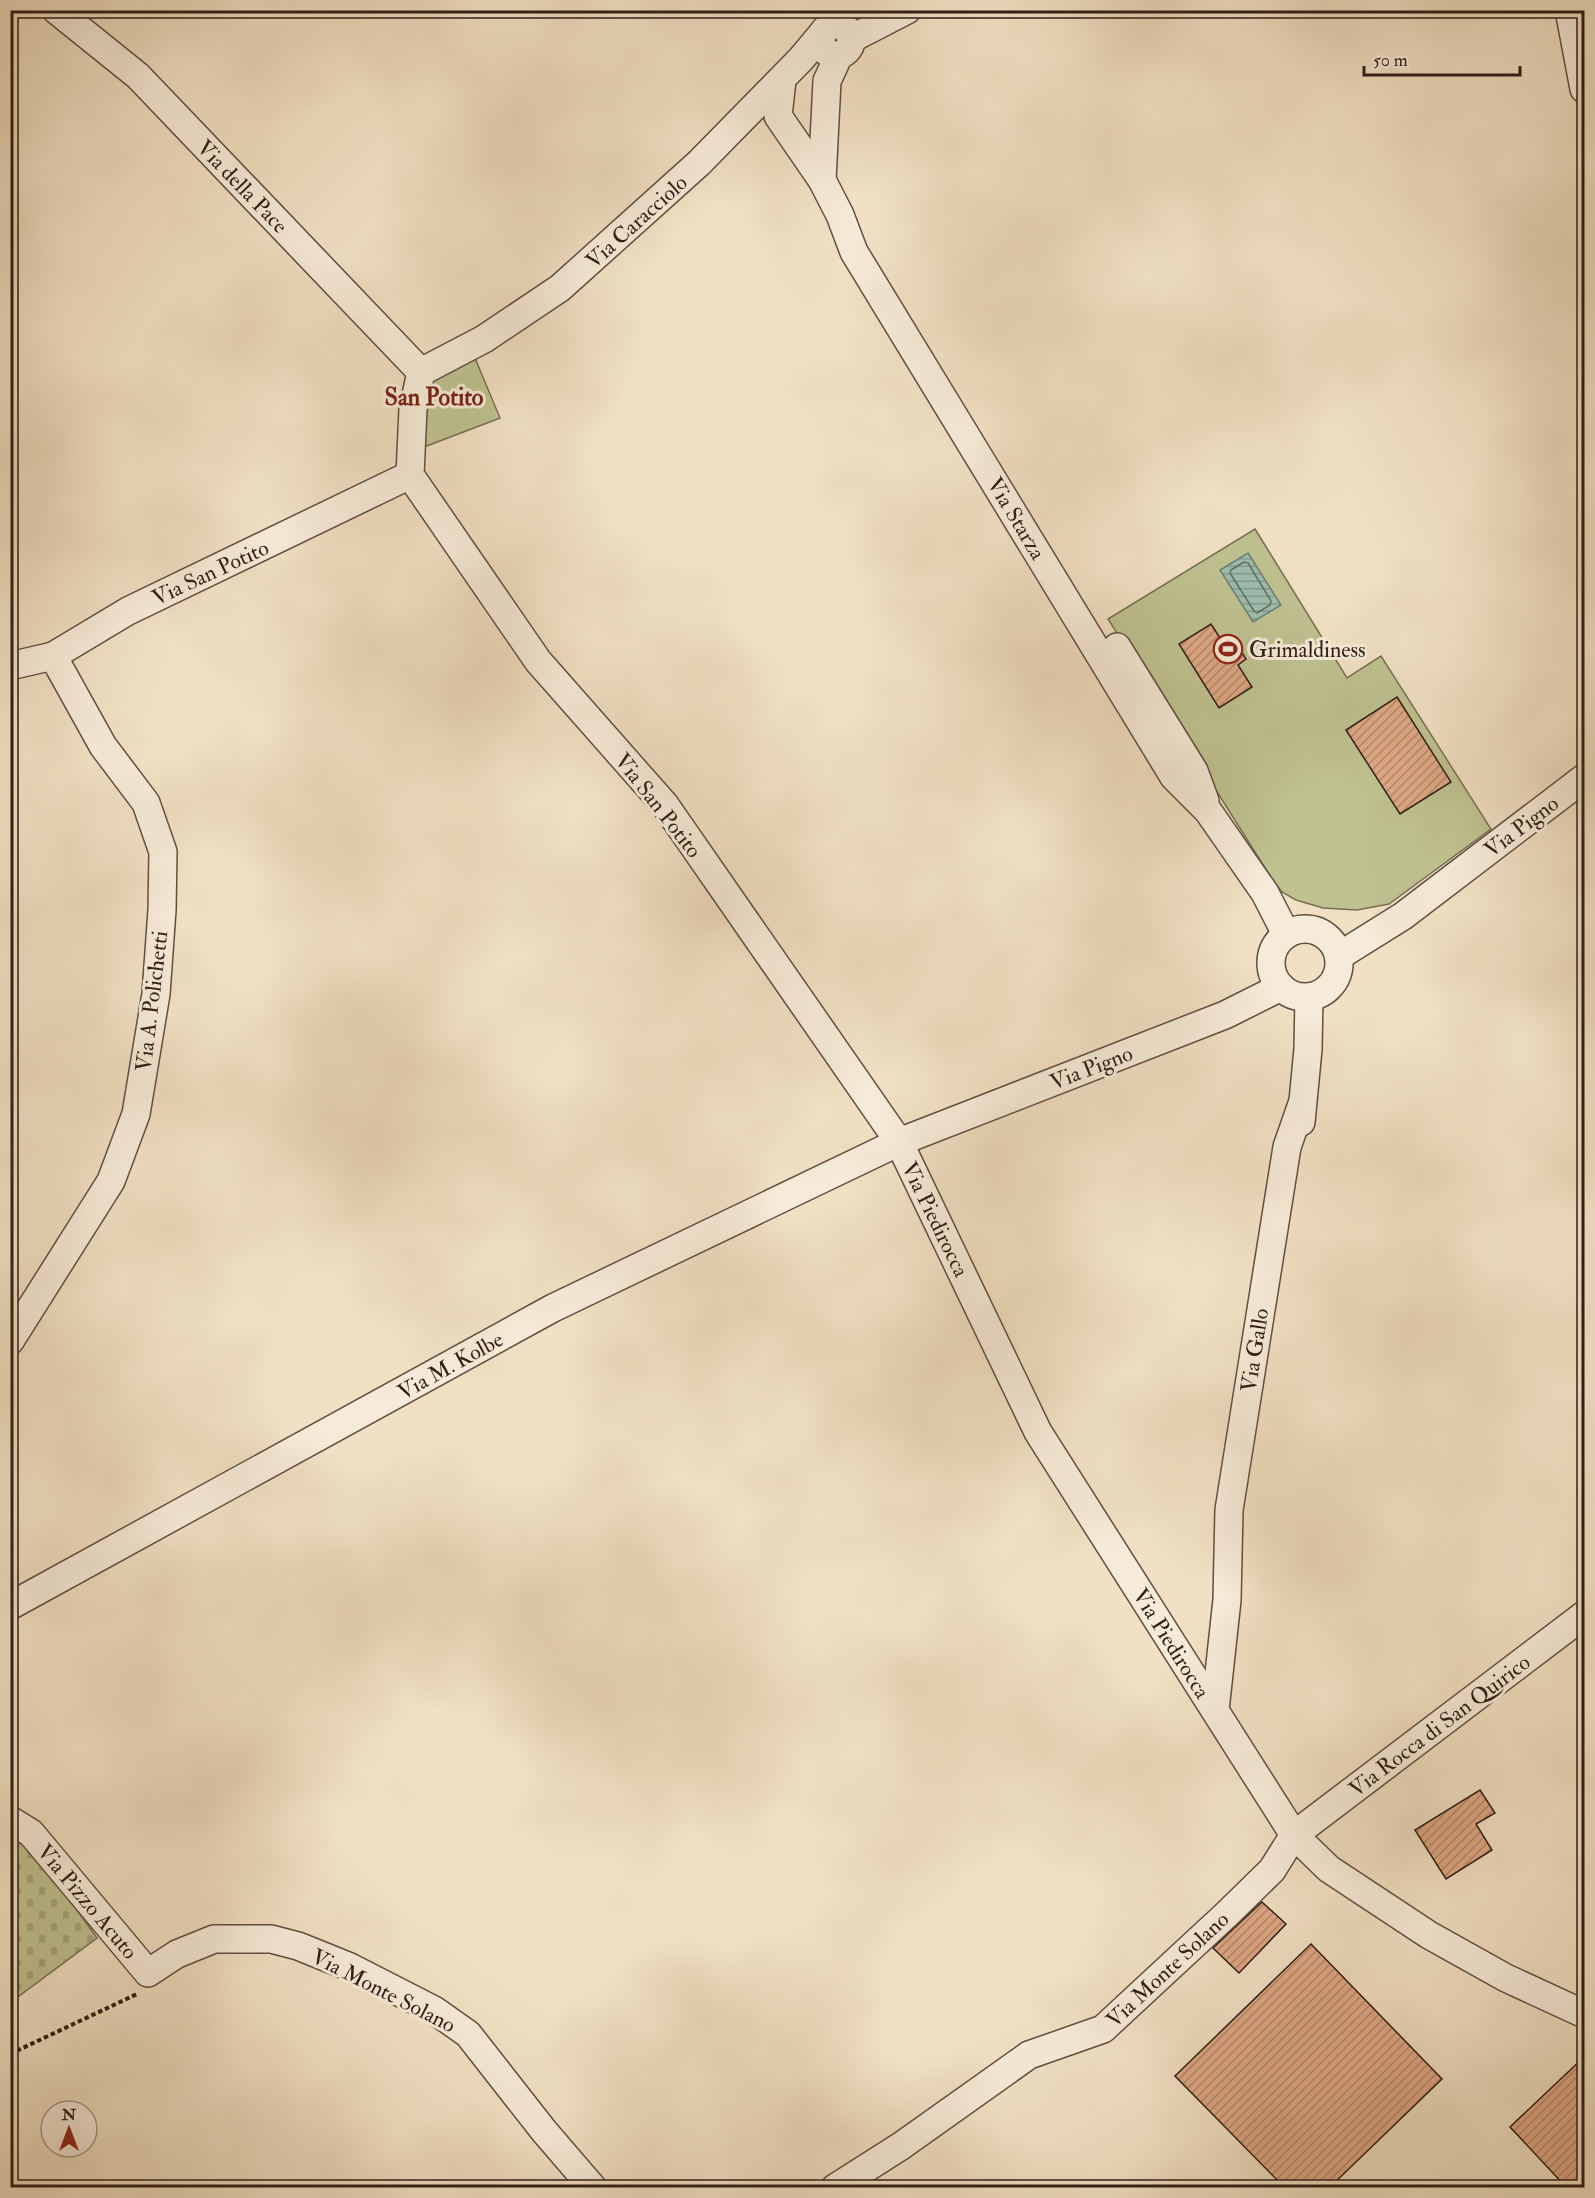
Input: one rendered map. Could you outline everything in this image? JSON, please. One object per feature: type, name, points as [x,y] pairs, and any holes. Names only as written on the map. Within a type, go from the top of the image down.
[{"type":"street","name":"Via della Pace","points":[[56,10],[138,76],[421,372]]},
{"type":"street","points":[[836,33],[907,10]]},
{"type":"street","points":[[1569,10],[1584,89]]},
{"type":"street","name":"Via Caracciolo","points":[[421,372],[484,339],[560,288],[699,163],[782,80],[836,33]]},
{"type":"street","name":"Via Starza","points":[[822,180],[827,81],[836,33]]},
{"type":"street","name":"Via Starza","points":[[782,80],[778,116],[822,180],[840,216],[868,249],[1194,771],[1208,811],[1265,893],[1286,934]]},
{"type":"street","points":[[410,475],[413,409],[421,372]]},
{"type":"street","name":"Via San Potito","points":[[10,666],[53,656],[128,611],[410,475],[538,661],[665,805],[899,1142]]},
{"type":"street","name":"Via A. Polichetti","points":[[10,1341],[111,1181],[136,1114],[156,994],[162,910],[163,852],[146,803],[103,746],[53,656]]},
{"type":"street","name":"Via Pigno","points":[[1339,956],[1403,916],[1584,778]]},
{"type":"street","points":[[1299,929],[1313,929],[1327,936],[1335,945],[1339,956],[1340,967],[1336,978],[1322,993],[1309,997],[1290,994],[1281,987],[1271,971],[1272,953],[1279,940],[1286,934],[1299,929]]},
{"type":"street","name":"Via Pigno","points":[[899,1142],[1225,1015],[1281,987]]},
{"type":"street","name":"Via Gallo","points":[[1215,1710],[1227,1600],[1247,1504],[1300,1148],[1308,1049],[1309,997]]},
{"type":"street","name":"Via M. Kolbe","points":[[10,1606],[553,1308],[899,1142]]},
{"type":"street","name":"Via Piedirocca","points":[[899,1142],[1038,1432],[1294,1835],[1329,1869],[1429,1935],[1506,1978],[1584,2014]]},
{"type":"street","name":"Via Rocca di San Quirico","points":[[1294,1835],[1584,1615]]},
{"type":"street","name":"Via Pizzo Acuto","points":[[10,1820],[31,1833],[148,1973]]},
{"type":"street","name":"Via Monte Solano","points":[[835,2187],[901,2146],[1029,2055],[1103,2029],[1272,1870],[1294,1835]]},
{"type":"street","name":"Via Monte Solano","points":[[148,1973],[177,1954],[214,1939],[271,1939],[298,1946],[350,1967],[434,2010],[468,2034],[544,2131],[593,2187]]},
{"type":"path","name":"Via Pizzo Acuto","points":[[10,2054],[139,1993],[148,1973]]},
{"type":"green space","points":[[470,346],[500,418],[411,452],[421,372]]},
{"type":"green space","points":[[1255,529],[1347,678],[1381,656],[1491,829],[1389,904],[1357,910],[1323,908],[1296,900],[1282,892],[1108,619]]},
{"type":"green space","points":[[11,1830],[27,1840],[97,1938],[11,2002]]},
{"type":"water","points":[[1248,553],[1281,605],[1253,622],[1220,570]]},
{"type":"building","points":[[1211,624],[1227,649],[1236,643],[1246,659],[1238,665],[1252,687],[1219,708],[1179,644]]},
{"type":"building","points":[[1397,697],[1451,782],[1400,814],[1346,730]]},
{"type":"building","points":[[1480,1790],[1495,1813],[1476,1824],[1492,1850],[1446,1879],[1415,1830]]},
{"type":"building","points":[[1262,1902],[1286,1924],[1239,1973],[1213,1948]]},
{"type":"building","points":[[1311,1944],[1442,2079],[1330,2187],[1284,2187],[1175,2076]]},
{"type":"building","points":[[1584,2057],[1584,2187],[1566,2187],[1510,2127]]},
{"type":"place","name":"Grimaldiness","points":[[1228,649]]},
{"type":"district","name":"San Potito","points":[[434,397]]}]
